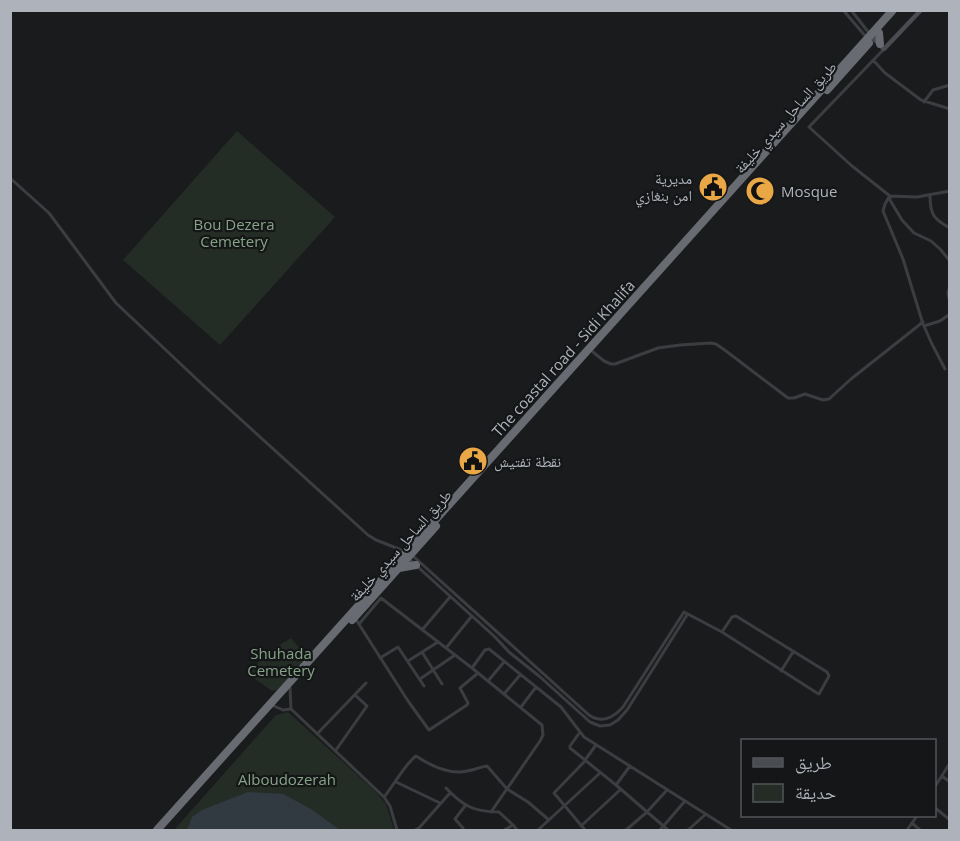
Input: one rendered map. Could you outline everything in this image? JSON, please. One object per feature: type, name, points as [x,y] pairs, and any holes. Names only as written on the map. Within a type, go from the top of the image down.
[{"type":"highway","name":"The coastal road - Sidi Khalifa","points":[[156,831],[409,556],[598,340],[875,41],[892,10]]},
{"type":"highway","name":"طريق الساحل سيدي خليفة","points":[[163,831],[290,688],[357,620],[409,556],[875,41],[899,10]]},
{"type":"street","points":[[843,10],[875,41]]},
{"type":"street","points":[[851,10],[875,41],[873,60],[809,127],[852,166],[890,196],[916,197],[950,190]]},
{"type":"street","points":[[875,41],[921,10]]},
{"type":"street","points":[[873,60],[909,92],[924,102],[950,109]]},
{"type":"street","points":[[924,102],[933,90],[950,85]]},
{"type":"street","points":[[10,177],[49,213],[121,308],[204,386],[368,535],[409,556],[504,639],[596,725],[610,725],[618,720],[685,613],[722,632],[819,694],[829,676],[736,616],[732,617],[722,632]]},
{"type":"street","points":[[930,195],[932,214],[940,223],[950,228]]},
{"type":"street","points":[[890,196],[902,220],[914,233],[931,241],[950,261]]},
{"type":"street","points":[[890,196],[885,204],[884,212],[903,259],[924,324],[945,369]]},
{"type":"street","points":[[950,285],[948,292],[950,304]]},
{"type":"street","points":[[593,352],[607,363],[615,364],[658,348],[716,344],[788,398],[805,394],[826,400],[924,324],[940,321],[950,314]]},
{"type":"street","points":[[409,556],[509,652],[526,662],[594,718],[607,719],[625,709]]},
{"type":"street","points":[[378,596],[542,725],[543,735],[540,741],[492,812]]},
{"type":"street","points":[[422,630],[450,596]]},
{"type":"street","points":[[446,648],[472,616]]},
{"type":"street","points":[[357,620],[429,730],[467,705],[460,688],[478,673]]},
{"type":"street","points":[[500,642],[504,639]]},
{"type":"street","points":[[408,661],[438,642]]},
{"type":"street","points":[[380,658],[398,647],[424,686]]},
{"type":"street","points":[[472,668],[489,649],[561,707],[584,737],[731,831]]},
{"type":"street","points":[[422,652],[442,684]]},
{"type":"street","points":[[781,671],[793,652]]},
{"type":"street","points":[[420,679],[455,655]]},
{"type":"street","points":[[488,681],[504,662]]},
{"type":"street","points":[[504,694],[520,675]]},
{"type":"street","points":[[317,734],[366,683]]},
{"type":"street","points":[[521,707],[536,687]]},
{"type":"street","points":[[290,688],[291,709],[384,797],[390,806],[398,831]]},
{"type":"street","points":[[335,751],[367,706],[355,695]]},
{"type":"street","points":[[274,706],[283,710],[291,709]]},
{"type":"street","points":[[580,732],[570,747],[668,831]]},
{"type":"street","points":[[585,831],[564,807],[554,791],[578,770],[596,745]]},
{"type":"street","points":[[384,797],[404,768],[416,756],[433,767],[449,771],[464,772],[487,766],[507,789],[528,802],[549,820]]},
{"type":"street","points":[[936,785],[950,764]]},
{"type":"street","points":[[616,785],[630,766]]},
{"type":"street","points":[[538,831],[600,773]]},
{"type":"street","points":[[942,776],[950,782]]},
{"type":"street","points":[[396,782],[440,803]]},
{"type":"street","points":[[446,788],[465,805],[475,809],[499,812],[517,831]]},
{"type":"street","points":[[581,826],[621,789]]},
{"type":"street","points":[[626,831],[667,790]]},
{"type":"street","points":[[415,831],[450,793]]},
{"type":"street","points":[[660,831],[685,801]]},
{"type":"street","points":[[463,831],[455,819],[465,805]]},
{"type":"street","points":[[936,809],[950,820]]},
{"type":"street","points":[[688,831],[706,814]]},
{"type":"street","points":[[907,831],[916,817]]},
{"type":"street","points":[[912,823],[920,831]]},
{"type":"street","points":[[504,831],[513,825]]},
{"type":"green space","name":"Bou Dezera Cemetery","points":[[237,131],[335,217],[220,345],[123,260]]},
{"type":"green space","name":"Shuhada Cemetery","points":[[291,638],[307,657],[277,690],[272,691],[250,674],[270,651]]},
{"type":"green space","name":"Alboudozerah","points":[[288,712],[375,791],[386,804],[394,830],[174,830],[276,715]]},
{"type":"shaded area","points":[[248,792],[283,794],[311,809],[340,830],[187,830],[192,817],[202,810]]},
{"type":"place","name":"مديرية امن بنغازي","points":[[713,187]]},
{"type":"place","name":"Mosque","points":[[760,191]]},
{"type":"place","name":"نقطة تفتيش","points":[[473,461]]}]
